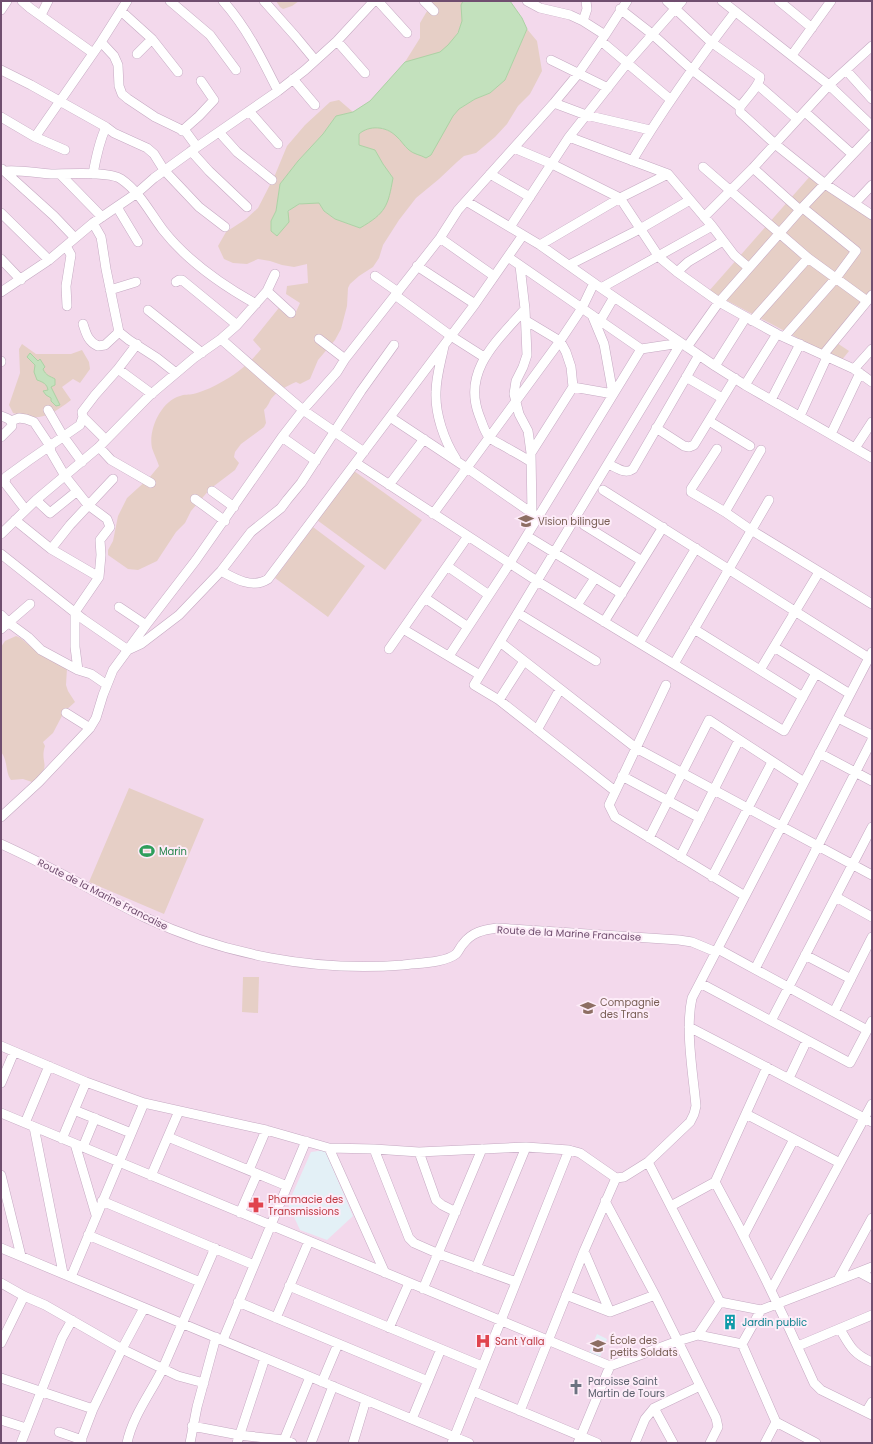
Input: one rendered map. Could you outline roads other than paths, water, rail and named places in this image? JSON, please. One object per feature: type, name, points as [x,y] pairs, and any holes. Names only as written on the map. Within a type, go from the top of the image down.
[{"type":"street","points":[[1,10],[7,1]]},
{"type":"street","points":[[22,1],[93,53]]},
{"type":"street","points":[[41,15],[48,1]]},
{"type":"street","points":[[115,1],[124,6],[178,72]]},
{"type":"street","points":[[170,1],[210,35],[236,70]]},
{"type":"street","points":[[223,1],[235,14],[246,31],[278,91]]},
{"type":"street","points":[[264,1],[296,36],[315,60]]},
{"type":"street","points":[[1,292],[49,260],[93,223],[137,193],[164,170],[278,91],[337,41],[374,1]]},
{"type":"street","points":[[378,1],[407,33]]},
{"type":"street","points":[[426,1],[434,11]]},
{"type":"street","points":[[527,1],[540,8],[564,13],[582,21],[603,38],[671,100]]},
{"type":"street","points":[[582,21],[587,9],[586,1]]},
{"type":"street","points":[[1,817],[39,782],[90,728],[96,718],[113,670],[146,624],[225,521],[282,437],[303,410],[337,372],[345,359],[440,238],[466,201],[578,74],[603,38],[620,9],[627,1]]},
{"type":"street","points":[[667,1],[712,42],[760,77],[758,84],[740,107]]},
{"type":"street","points":[[510,227],[569,137],[628,62],[682,1]]},
{"type":"street","points":[[722,1],[830,85],[872,126]]},
{"type":"street","points":[[779,1],[812,28]]},
{"type":"street","points":[[792,55],[829,2]]},
{"type":"street","points":[[36,137],[124,6]]},
{"type":"street","points":[[620,9],[652,34],[691,69],[740,107],[740,112],[775,144],[825,184],[856,203],[872,215]]},
{"type":"street","points":[[632,161],[650,130],[691,69],[735,12]]},
{"type":"street","points":[[137,54],[152,39]]},
{"type":"street","points":[[337,41],[365,73]]},
{"type":"street","points":[[101,42],[114,56],[118,65],[119,86],[122,94],[155,117],[186,132],[208,172],[247,207]]},
{"type":"street","points":[[704,217],[753,168],[830,85],[871,49]]},
{"type":"street","points":[[551,60],[608,88]]},
{"type":"street","points":[[1,70],[31,84],[120,136],[147,148],[154,154],[164,170],[198,207],[224,227]]},
{"type":"street","points":[[846,70],[872,99]]},
{"type":"street","points":[[293,79],[315,105]]},
{"type":"street","points":[[182,130],[199,116],[214,100],[201,82]]},
{"type":"street","points":[[758,84],[797,119]]},
{"type":"street","points":[[554,103],[586,115],[650,130]]},
{"type":"street","points":[[249,111],[278,144]]},
{"type":"street","points":[[805,112],[852,154]]},
{"type":"street","points":[[1,116],[36,137],[65,150]]},
{"type":"street","points":[[93,174],[100,143],[106,127]]},
{"type":"street","points":[[219,132],[237,152],[255,168],[272,180]]},
{"type":"street","points":[[615,791],[499,700],[474,685],[608,464],[684,345],[719,302],[801,209],[872,134]]},
{"type":"street","points":[[569,137],[668,174],[712,226],[734,255],[749,268]]},
{"type":"street","points":[[514,148],[552,164],[620,198],[658,257],[719,302],[780,335],[857,371],[872,382]]},
{"type":"street","points":[[703,167],[808,258],[836,278],[870,298],[825,356],[800,416]]},
{"type":"street","points":[[745,385],[780,335],[836,278],[856,251],[801,209],[753,168]]},
{"type":"street","points":[[3,170],[60,174],[93,174],[120,178],[137,193],[164,231],[185,253],[228,288],[256,304]]},
{"type":"street","points":[[3,170],[54,216],[75,238]]},
{"type":"street","points":[[60,174],[102,217]]},
{"type":"street","points":[[490,174],[530,197]]},
{"type":"street","points":[[540,245],[620,198],[668,174]]},
{"type":"street","points":[[856,203],[872,185]]},
{"type":"street","points":[[569,265],[640,229],[690,200]]},
{"type":"street","points":[[466,201],[540,245],[597,286],[745,385],[872,458]]},
{"type":"street","points":[[117,207],[138,242]]},
{"type":"street","points":[[1,213],[49,260]]},
{"type":"street","points":[[93,223],[101,237],[119,332],[176,373]]},
{"type":"street","points":[[433,514],[560,341],[597,286],[658,257],[712,226]]},
{"type":"street","points":[[221,571],[235,579],[254,584],[261,584],[268,579],[475,304],[523,235]]},
{"type":"street","points":[[440,238],[494,276]]},
{"type":"street","points":[[677,272],[688,262],[723,241]]},
{"type":"street","points":[[66,246],[71,255],[66,286],[67,306]]},
{"type":"street","points":[[508,258],[641,349],[684,345]]},
{"type":"street","points":[[715,366],[749,319],[808,258]]},
{"type":"street","points":[[1,259],[21,280]]},
{"type":"street","points":[[417,266],[475,304]]},
{"type":"street","points":[[520,266],[525,309],[527,355],[514,389],[519,414],[528,431],[535,515]]},
{"type":"street","points":[[1,534],[25,509],[99,447],[152,394],[237,325],[266,291],[275,274]]},
{"type":"street","points":[[375,276],[448,339],[484,357]]},
{"type":"street","points":[[176,282],[182,280],[237,325]]},
{"type":"street","points":[[110,290],[136,282]]},
{"type":"street","points":[[266,291],[291,313]]},
{"type":"street","points":[[600,321],[614,297]]},
{"type":"street","points":[[525,309],[484,357],[478,370],[475,385],[475,397],[484,430],[489,438],[531,458]]},
{"type":"street","points":[[148,310],[202,353]]},
{"type":"street","points":[[592,315],[604,344],[613,394]]},
{"type":"street","points":[[525,320],[560,341],[566,352],[571,368],[573,387],[531,458]]},
{"type":"street","points":[[83,324],[86,335],[90,341],[98,346],[105,345],[119,332]]},
{"type":"street","points":[[221,339],[303,410],[364,452]]},
{"type":"street","points":[[319,339],[345,359]]},
{"type":"street","points":[[448,339],[436,391],[436,409],[451,451],[458,462]]},
{"type":"street","points":[[25,509],[5,484],[6,477],[80,425],[83,416],[82,412],[137,344]]},
{"type":"street","points":[[771,400],[800,344]]},
{"type":"street","points":[[128,650],[141,644],[174,619],[221,571],[250,532],[281,508],[316,461],[394,345]]},
{"type":"street","points":[[449,656],[527,536],[535,515],[641,349]]},
{"type":"street","points":[[831,434],[857,371],[872,349]]},
{"type":"street","points":[[608,464],[625,472],[632,469],[699,355]]},
{"type":"street","points":[[118,369],[152,394]]},
{"type":"street","points":[[686,377],[722,398]]},
{"type":"street","points":[[656,428],[684,446],[689,447],[694,445],[734,378]]},
{"type":"street","points":[[573,387],[613,394]]},
{"type":"street","points":[[48,410],[82,462]]},
{"type":"street","points":[[1,416],[12,421],[19,418],[26,418],[34,422],[50,446],[51,452],[64,476],[88,505],[107,519],[110,524],[110,527],[100,540],[101,555],[99,577],[75,612],[75,647],[78,670]]},
{"type":"street","points":[[83,416],[106,440]]},
{"type":"street","points":[[390,417],[535,515]]},
{"type":"street","points":[[1,437],[12,426],[12,421]]},
{"type":"street","points":[[709,421],[750,446]]},
{"type":"street","points":[[855,448],[872,422]]},
{"type":"street","points":[[282,437],[316,461]]},
{"type":"street","points":[[389,485],[424,439]]},
{"type":"street","points":[[99,447],[111,460],[151,483]]},
{"type":"street","points":[[716,449],[691,489],[691,492],[872,604]]},
{"type":"street","points":[[725,512],[761,450]]},
{"type":"street","points":[[356,463],[537,581],[784,731],[816,673]]},
{"type":"street","points":[[51,549],[70,525],[113,478]]},
{"type":"street","points":[[1,1046],[86,1082],[144,1103],[266,1130],[329,1148],[419,1152],[526,1147],[569,1150],[580,1153],[616,1178],[624,1178],[648,1162],[690,1122],[694,1114],[696,1106],[689,1027],[692,998],[870,655],[795,611],[603,490]]},
{"type":"street","points":[[212,491],[234,507]]},
{"type":"street","points":[[36,500],[50,513],[76,492]]},
{"type":"street","points":[[195,499],[225,521]]},
{"type":"street","points":[[674,664],[769,500]]},
{"type":"street","points":[[15,520],[51,549],[99,577]]},
{"type":"street","points":[[584,525],[642,561]]},
{"type":"street","points":[[604,622],[663,528]]},
{"type":"street","points":[[389,649],[468,536]]},
{"type":"street","points":[[527,536],[622,594]]},
{"type":"street","points":[[639,643],[696,548]]},
{"type":"street","points":[[1,554],[75,612],[128,650]]},
{"type":"street","points":[[447,566],[489,595]]},
{"type":"street","points":[[760,670],[819,572]]},
{"type":"street","points":[[577,605],[595,578]]},
{"type":"street","points":[[425,598],[468,627]]},
{"type":"street","points":[[5,626],[30,604]]},
{"type":"street","points":[[119,607],[146,624]]},
{"type":"street","points":[[518,613],[596,661]]},
{"type":"street","points":[[1,615],[5,626],[28,637],[41,650],[78,670],[91,674],[107,685]]},
{"type":"street","points":[[403,629],[480,675]]},
{"type":"street","points":[[694,629],[803,697]]},
{"type":"street","points":[[500,642],[636,748],[872,875]]},
{"type":"street","points":[[774,647],[850,694]]},
{"type":"street","points":[[499,700],[524,661]]},
{"type":"street","points":[[666,685],[609,805],[615,817],[745,896]]},
{"type":"street","points":[[537,730],[560,689]]},
{"type":"street","points":[[66,714],[90,728]]},
{"type":"street","points":[[838,718],[872,735]]},
{"type":"street","points":[[648,838],[709,720],[804,782]]},
{"type":"street","points":[[680,857],[739,740]]},
{"type":"street","points":[[755,969],[872,740]]},
{"type":"street","points":[[819,753],[872,781]]},
{"type":"street","points":[[712,877],[772,762]]},
{"type":"street","points":[[622,776],[700,818]]},
{"type":"street","points":[[771,1021],[872,829]]},
{"type":"street","name":"Route de la Marine Francaise","points":[[1,844],[26,855],[151,920],[224,948],[274,959],[326,965],[362,967],[403,965],[444,960],[456,953],[469,937],[480,930],[497,928],[679,940],[692,942],[717,951],[755,969],[867,1030]]},
{"type":"street","points":[[836,897],[872,917]]},
{"type":"street","points":[[834,1012],[872,937]]},
{"type":"street","points":[[805,955],[851,979]]},
{"type":"street","points":[[700,982],[850,1063],[872,1021]]},
{"type":"street","points":[[689,1027],[868,1120]]},
{"type":"street","points":[[789,1078],[807,1040]]},
{"type":"street","points":[[1,1083],[14,1052]]},
{"type":"street","points":[[49,1066],[29,1125],[67,1275]]},
{"type":"street","points":[[671,1206],[715,1182],[767,1067]]},
{"type":"street","points":[[62,1139],[86,1082]]},
{"type":"street","points":[[67,1275],[88,1235],[144,1103]]},
{"type":"street","points":[[771,1290],[840,1163],[868,1120],[872,1104]]},
{"type":"street","points":[[74,1110],[131,1133]]},
{"type":"street","points":[[151,1176],[179,1111]]},
{"type":"street","points":[[1,1113],[610,1366],[698,1335],[742,1344]]},
{"type":"street","points":[[746,1114],[840,1163]]},
{"type":"street","points":[[95,1118],[79,1146],[96,1215]]},
{"type":"street","points":[[240,1213],[266,1130]]},
{"type":"street","points":[[168,1137],[287,1186]]},
{"type":"street","points":[[744,1235],[794,1139]]},
{"type":"street","points":[[190,1443],[192,1426],[204,1383],[219,1339],[238,1302],[306,1141]]},
{"type":"street","points":[[476,1268],[526,1147]]},
{"type":"street","points":[[329,1148],[385,1273]]},
{"type":"street","points":[[374,1149],[409,1238],[414,1243],[439,1254],[516,1282]]},
{"type":"street","points":[[423,1289],[482,1149]]},
{"type":"street","points":[[453,1440],[569,1150]]},
{"type":"street","points":[[419,1152],[436,1200],[442,1205],[456,1212]]},
{"type":"street","points":[[648,1162],[720,1302]]},
{"type":"street","points":[[1,1175],[5,1202],[21,1256]]},
{"type":"street","points":[[520,1411],[584,1251],[616,1178]]},
{"type":"street","points":[[715,1182],[744,1235],[817,1387],[869,1414],[872,1402]]},
{"type":"street","points":[[605,1201],[655,1295],[716,1418],[718,1427],[710,1443]]},
{"type":"street","points":[[102,1202],[254,1265]]},
{"type":"street","points":[[838,1280],[872,1218]]},
{"type":"street","points":[[88,1235],[200,1282]]},
{"type":"street","points":[[276,1318],[308,1241]]},
{"type":"street","points":[[1,1248],[412,1419],[453,1440],[469,1443]]},
{"type":"street","points":[[131,1442],[132,1424],[163,1368],[215,1248]]},
{"type":"street","points":[[584,1251],[610,1312]]},
{"type":"street","points":[[742,1344],[762,1310],[872,1267]]},
{"type":"street","points":[[859,1272],[872,1279]]},
{"type":"street","points":[[1,1283],[24,1296],[45,1305],[122,1349],[178,1376],[204,1383]]},
{"type":"street","points":[[389,1328],[409,1283]]},
{"type":"street","points":[[289,1286],[482,1366]]},
{"type":"street","points":[[566,1295],[610,1312],[655,1295]]},
{"type":"street","points":[[2,1340],[24,1296]]},
{"type":"street","points":[[238,1302],[428,1381]]},
{"type":"street","points":[[720,1302],[762,1310]]},
{"type":"street","points":[[698,1335],[720,1302]]},
{"type":"street","points":[[59,1432],[81,1441],[93,1409],[144,1308]]},
{"type":"street","points":[[798,1346],[872,1315]]},
{"type":"street","points":[[21,1443],[62,1338],[72,1320]]},
{"type":"street","points":[[840,1329],[852,1349],[858,1355],[872,1362]]},
{"type":"street","points":[[322,1382],[338,1344]]},
{"type":"street","points":[[742,1344],[776,1422],[816,1443]]},
{"type":"street","points":[[412,1419],[441,1349]]},
{"type":"street","points":[[238,1439],[265,1358]]},
{"type":"street","points":[[579,1440],[610,1366]]},
{"type":"street","points":[[192,1426],[238,1439],[288,1442],[310,1377]]},
{"type":"street","points":[[1,1378],[93,1409]]},
{"type":"street","points":[[311,1443],[334,1386]]},
{"type":"street","points":[[635,1443],[645,1419],[654,1408],[700,1386]]},
{"type":"street","points":[[473,1391],[520,1411],[579,1440],[597,1443]]},
{"type":"street","points":[[353,1443],[366,1400]]},
{"type":"street","points":[[654,1408],[673,1443]]},
{"type":"street","points":[[1,1420],[26,1428]]},
{"type":"street","points":[[765,1443],[776,1422]]},
{"type":"place","name":"Vision bilingue","points":[[526,521]]},
{"type":"place","name":"Marin","points":[[147,851]]},
{"type":"place","name":"Compagnie des Trans","points":[[588,1008]]},
{"type":"place","name":"Pharmacie des Transmissions","points":[[256,1205]]},
{"type":"place","name":"Jardin public","points":[[730,1322]]},
{"type":"place","name":"Sant Yalla","points":[[483,1341]]},
{"type":"place","name":"École des petits Soldats","points":[[598,1346]]},
{"type":"place","name":"Paroisse Saint Martin de Tours","points":[[576,1387]]}]
